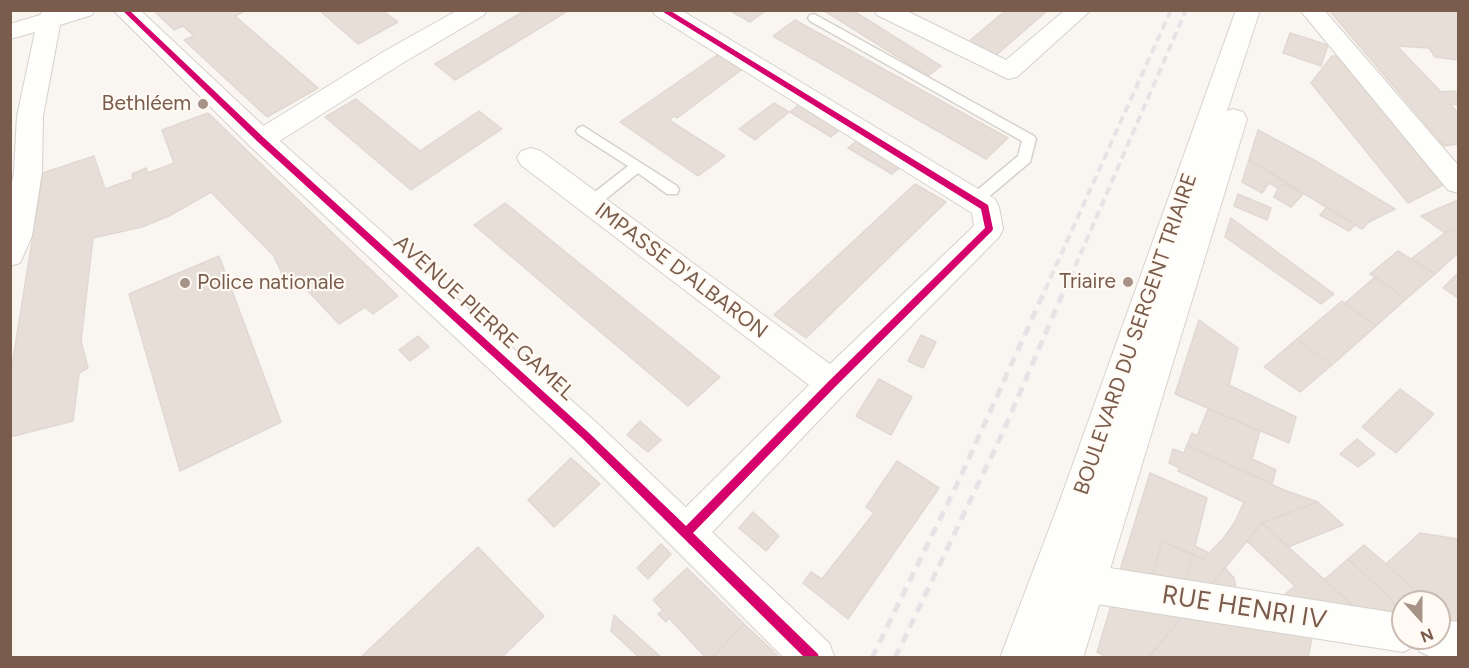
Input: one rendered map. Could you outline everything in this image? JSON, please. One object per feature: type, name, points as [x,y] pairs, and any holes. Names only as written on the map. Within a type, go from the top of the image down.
[{"type":"main road","name":"AVENUE PIERRE GAMEL","points":[[125,10],[261,140],[577,427],[814,657]]},
{"type":"main road","name":"BOULEVARD DU SERGENT TRIAIRE","points":[[1021,657],[1078,503],[1151,285],[1248,10]]},
{"type":"main road","name":"BOULEVARD DU SERGENT TRIAIRE","points":[[1062,657],[1234,114],[1271,10]]},
{"type":"street","points":[[10,32],[50,14],[84,10]]},
{"type":"street","points":[[261,140],[393,58],[476,10]]},
{"type":"street","points":[[663,10],[985,207],[989,229],[687,532]]},
{"type":"street","points":[[885,10],[1008,71],[1080,10]]},
{"type":"street","points":[[1311,10],[1458,183]]},
{"type":"street","points":[[10,255],[17,236],[16,168],[30,116],[50,14]]},
{"type":"street","name":"IMPASSE D'ALBARON","points":[[531,158],[832,384]]},
{"type":"street","name":"RUE HENRI IV","points":[[1084,583],[1391,631]]},
{"type":"lane","points":[[813,18],[1029,139],[1024,158],[974,201]]},
{"type":"lane","points":[[583,131],[672,190]]},
{"type":"lane","points":[[591,203],[639,166]]},
{"type":"building","points":[[153,10],[241,10],[243,12],[235,16],[318,88],[267,117],[184,40],[194,36],[183,26],[174,30]]},
{"type":"building","points":[[319,10],[382,10],[398,22],[358,44]]},
{"type":"building","points":[[526,10],[569,10],[455,80],[435,64]]},
{"type":"building","points":[[729,10],[767,10],[750,22]]},
{"type":"building","points":[[823,10],[852,10],[941,66],[928,76]]},
{"type":"building","points":[[1006,10],[1048,10],[994,57],[967,43]]},
{"type":"building","points":[[1329,10],[1456,10],[1458,60],[1435,57],[1429,48],[1397,46],[1441,92],[1455,91],[1458,94],[1458,104],[1451,105],[1458,113],[1458,144],[1444,146]]},
{"type":"building","points":[[795,20],[1008,138],[986,159],[773,36]]},
{"type":"building","points":[[1290,33],[1328,45],[1321,66],[1283,53]]},
{"type":"building","points":[[720,53],[744,68],[677,118],[674,116],[669,120],[725,156],[698,176],[620,122]]},
{"type":"building","points":[[1332,56],[1340,56],[1447,183],[1408,203],[1311,83]]},
{"type":"building","points":[[356,99],[420,151],[479,111],[502,129],[411,190],[325,117]]},
{"type":"building","points":[[803,101],[844,126],[831,137],[790,112]]},
{"type":"building","points":[[774,103],[789,112],[755,140],[739,129]]},
{"type":"building","points":[[208,113],[398,296],[373,314],[365,307],[339,324],[295,277],[285,281],[274,256],[211,192],[169,216],[142,227],[93,238],[81,341],[88,368],[79,373],[73,421],[10,437],[10,377],[43,173],[94,156],[105,189],[133,179],[132,174],[146,168],[148,173],[174,163],[162,130]]},
{"type":"building","points":[[1258,130],[1312,159],[1395,209],[1369,222],[1362,229],[1249,160]]},
{"type":"building","points":[[861,137],[905,163],[892,174],[848,148]]},
{"type":"building","points":[[1249,160],[1287,182],[1278,188],[1269,183],[1262,193],[1242,182]]},
{"type":"building","points":[[915,184],[946,202],[806,338],[774,315]]},
{"type":"building","points":[[1285,184],[1303,194],[1291,207],[1274,197],[1278,188]]},
{"type":"building","points":[[1238,194],[1271,208],[1267,220],[1234,206]]},
{"type":"building","points":[[1458,200],[1458,234],[1450,229],[1445,233],[1421,216]]},
{"type":"building","points":[[505,203],[720,377],[688,406],[474,225]]},
{"type":"building","points":[[1327,207],[1355,225],[1349,231],[1320,215]]},
{"type":"building","points":[[1231,218],[1334,294],[1321,304],[1225,237]]},
{"type":"building","points":[[1450,229],[1458,234],[1458,253],[1435,274],[1411,259]]},
{"type":"building","points":[[1398,251],[1435,274],[1406,299],[1370,274]]},
{"type":"building","points":[[219,256],[281,422],[180,471],[129,294]]},
{"type":"building","points":[[1458,273],[1458,298],[1443,288]]},
{"type":"building","points":[[1375,277],[1406,299],[1376,326],[1345,303]]},
{"type":"building","points":[[1342,301],[1376,326],[1332,365],[1297,339]]},
{"type":"building","points":[[1199,320],[1238,348],[1229,385],[1296,417],[1289,443],[1175,394]]},
{"type":"building","points":[[921,335],[936,342],[923,368],[908,361]]},
{"type":"building","points":[[418,336],[429,347],[410,361],[399,350]]},
{"type":"building","points":[[1297,339],[1332,365],[1300,392],[1264,367]]},
{"type":"building","points":[[879,379],[912,397],[891,435],[856,416]]},
{"type":"building","points":[[1400,389],[1434,414],[1396,453],[1362,427]]},
{"type":"building","points":[[1208,409],[1260,431],[1252,459],[1276,470],[1272,484],[1187,445],[1192,433],[1197,436]]},
{"type":"building","points":[[640,421],[661,440],[648,452],[627,435]]},
{"type":"building","points":[[1357,439],[1375,454],[1358,467],[1340,454]]},
{"type":"building","points":[[1187,445],[1284,490],[1318,502],[1262,523],[1208,588],[1185,584],[1193,554],[1204,560],[1207,552],[1209,553],[1223,539],[1235,522],[1244,502],[1178,471],[1180,468],[1169,463],[1173,449],[1184,453]]},
{"type":"building","points":[[571,458],[600,484],[554,527],[528,500]]},
{"type":"building","points":[[897,461],[939,488],[848,619],[803,583],[811,572],[822,579],[874,513],[866,507]]},
{"type":"building","points":[[1150,473],[1207,498],[1195,546],[1207,552],[1204,560],[1162,541],[1151,579],[1122,571],[1121,567]]},
{"type":"building","points":[[1318,502],[1343,525],[1288,547],[1262,523]]},
{"type":"building","points":[[753,512],[779,536],[766,551],[739,528]]},
{"type":"building","points":[[1262,523],[1360,612],[1287,601],[1285,594],[1295,586],[1247,541]]},
{"type":"building","points":[[1420,533],[1458,539],[1458,628],[1451,624],[1451,590],[1414,590],[1386,564]]},
{"type":"building","points":[[1162,541],[1193,554],[1185,584],[1151,579]]},
{"type":"building","points":[[661,544],[671,554],[648,579],[637,568]]},
{"type":"building","points":[[1364,545],[1414,590],[1391,590],[1391,599],[1348,559]]},
{"type":"building","points":[[478,547],[544,616],[501,658],[360,658]]},
{"type":"building","points":[[1348,559],[1391,599],[1391,617],[1360,612],[1324,580]]},
{"type":"building","points":[[687,568],[744,624],[712,658],[706,658],[669,618],[666,622],[658,614],[663,610],[653,600]]},
{"type":"building","points":[[1225,568],[1234,578],[1237,593],[1208,588]]},
{"type":"building","points":[[1111,606],[1182,617],[1148,658],[1109,658],[1097,652]]},
{"type":"building","points":[[614,615],[662,658],[640,658],[611,631]]},
{"type":"building","points":[[1182,617],[1312,637],[1308,658],[1148,658]]},
{"type":"building","points":[[744,624],[773,651],[779,658],[712,658]]},
{"type":"railway","points":[[1045,290],[1171,10]]},
{"type":"railway","points":[[1065,290],[1186,10]]},
{"type":"railway","points":[[872,658],[960,478],[1046,288]]},
{"type":"railway","points":[[895,658],[1003,432],[1065,288]]},
{"type":"cycle path","points":[[125,10],[261,140],[585,435],[814,658]]},
{"type":"cycle path","points":[[663,10],[985,207],[989,229],[687,532]]},
{"type":"place","name":"Bethléem","points":[[203,104]]},
{"type":"place","name":"Triaire","points":[[1128,282]]},
{"type":"place","name":"Police nationale","points":[[185,283]]}]
